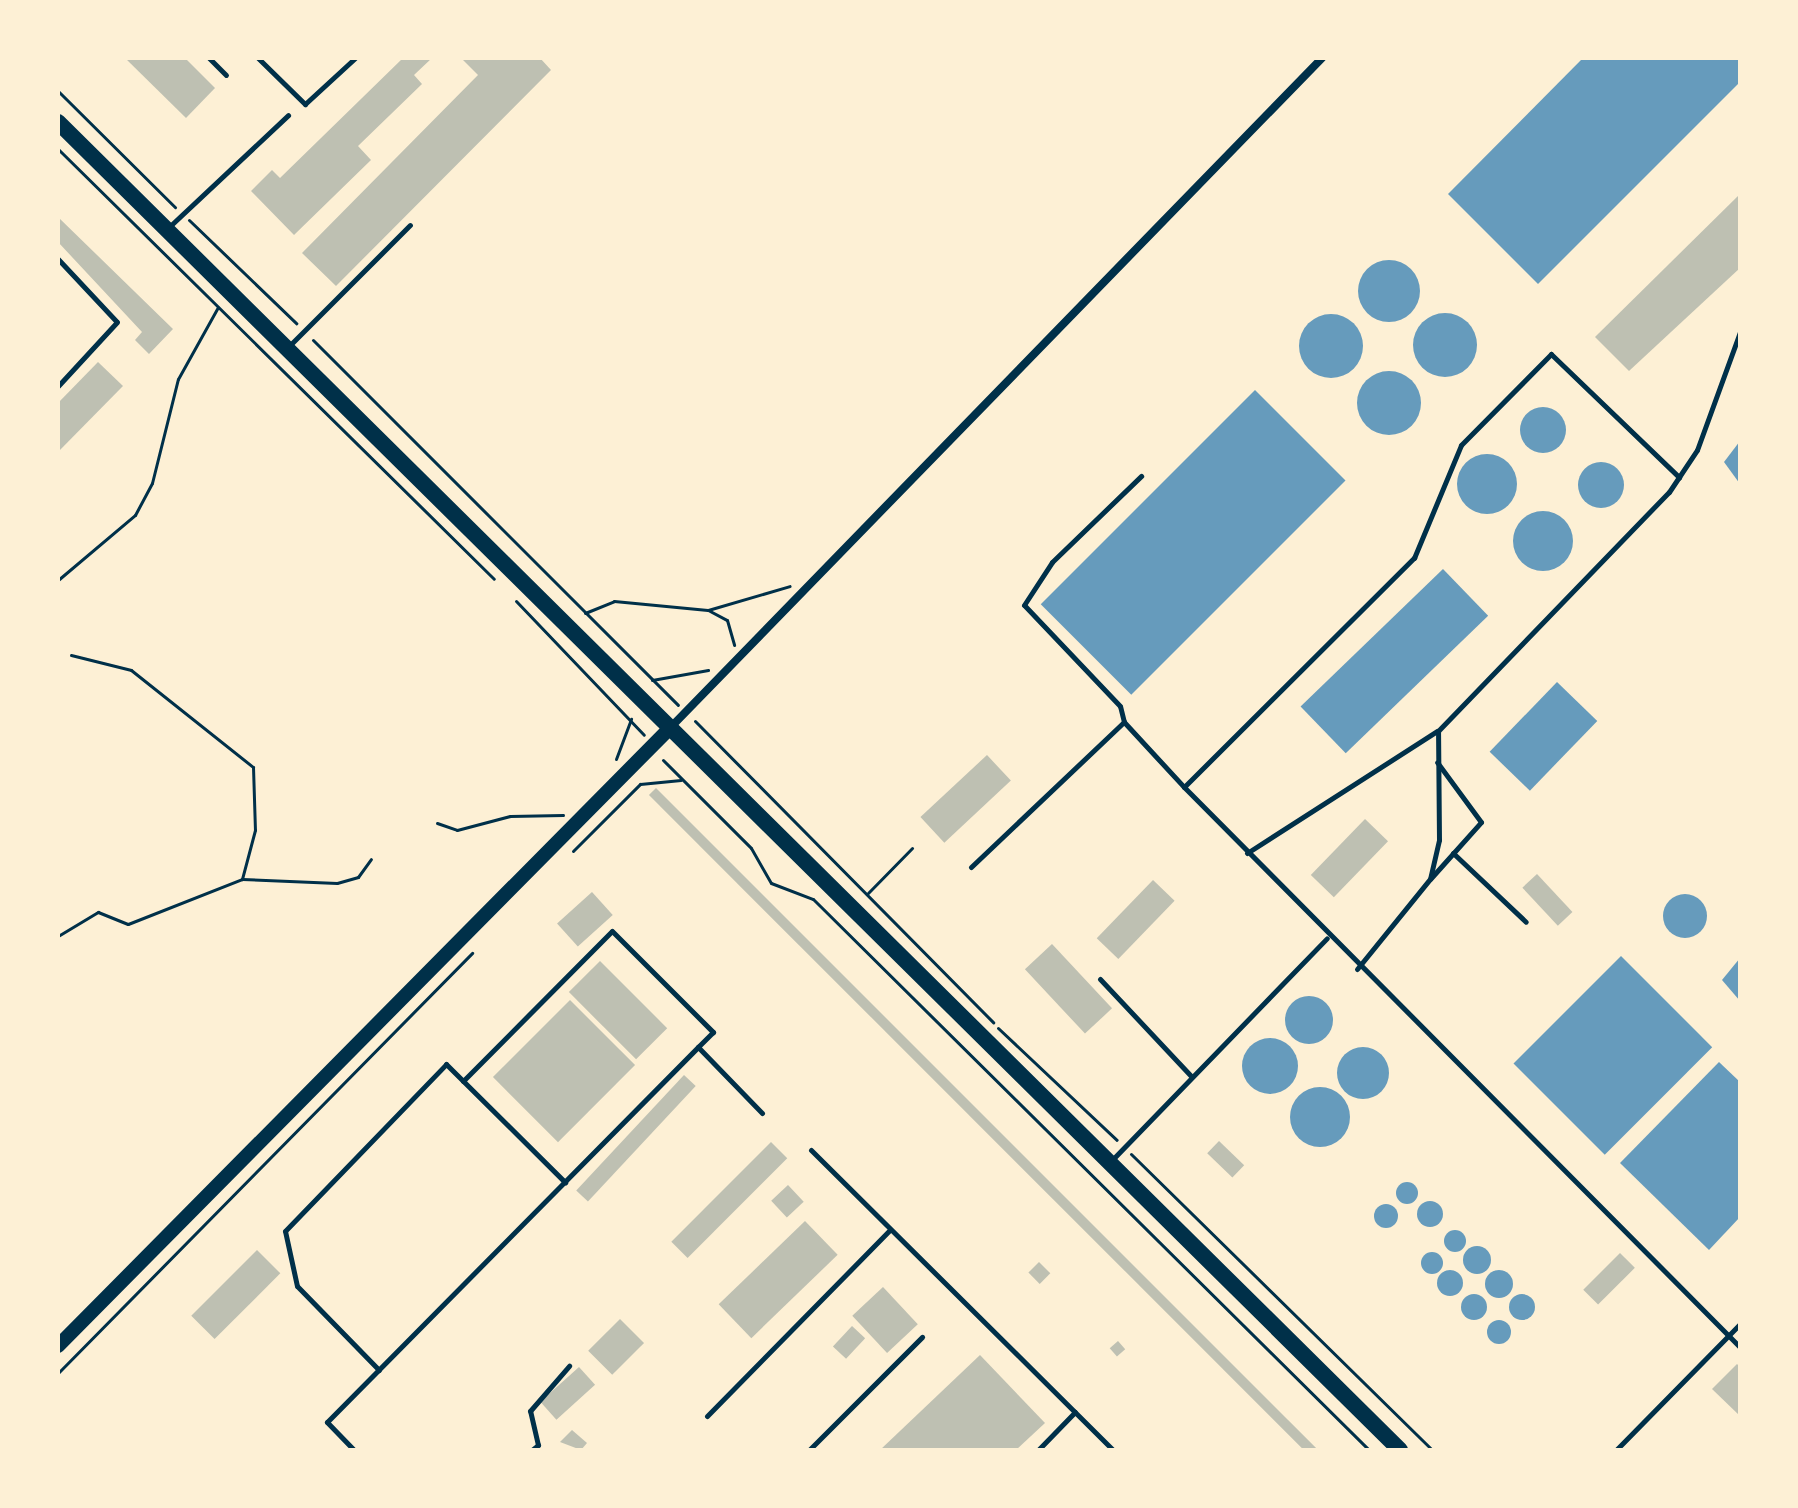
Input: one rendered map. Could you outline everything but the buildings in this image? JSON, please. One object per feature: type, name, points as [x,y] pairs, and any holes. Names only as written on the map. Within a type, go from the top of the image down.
[{"type":"main road","points":[[58,122],[1400,1450]]},
{"type":"street","points":[[58,1346],[669,729],[1318,60]]},
{"type":"lane","points":[[209,58],[226,75]]},
{"type":"lane","points":[[258,58],[305,104],[355,58]]},
{"type":"lane","points":[[166,229],[288,115]]},
{"type":"lane","points":[[286,349],[410,225]]},
{"type":"lane","points":[[58,259],[117,322],[58,386]]},
{"type":"lane","points":[[1247,853],[1438,731],[1529,630],[1591,580],[1679,477],[1697,450],[1740,332]]},
{"type":"lane","points":[[1184,787],[1414,558],[1461,445],[1551,354],[1679,477]]},
{"type":"lane","points":[[1141,476],[1052,562],[1024,605],[1120,706],[1124,722],[1327,938],[1740,1347]]},
{"type":"lane","points":[[971,867],[1124,722]]},
{"type":"lane","points":[[1430,879],[1439,840],[1438,731]]},
{"type":"lane","points":[[1357,969],[1481,822],[1437,762]]},
{"type":"lane","points":[[1453,853],[1526,922]]},
{"type":"lane","points":[[354,1450],[327,1422],[713,1032],[612,931],[463,1081]]},
{"type":"lane","points":[[1109,1163],[1327,938]]},
{"type":"lane","points":[[1100,979],[1192,1077]]},
{"type":"lane","points":[[698,1047],[762,1113]]},
{"type":"lane","points":[[379,1370],[297,1286],[285,1231],[446,1064],[565,1182]]},
{"type":"lane","points":[[811,1150],[1113,1450]]},
{"type":"lane","points":[[707,1416],[890,1230]]},
{"type":"lane","points":[[1616,1450],[1740,1324]]},
{"type":"lane","points":[[809,1450],[922,1337]]},
{"type":"lane","points":[[532,1450],[541,1447],[530,1411],[569,1366]]},
{"type":"lane","points":[[1038,1450],[1075,1412]]},
{"type":"path","points":[[58,91],[1432,1450]]},
{"type":"path","points":[[58,149],[502,586]]},
{"type":"path","points":[[58,580],[135,515],[152,483],[178,379],[218,307]]},
{"type":"path","points":[[585,613],[614,601],[667,612],[708,610],[809,585]]},
{"type":"path","points":[[512,597],[681,780],[751,848],[771,883],[813,899],[1369,1450]]},
{"type":"path","points":[[708,610],[727,620],[738,658]]},
{"type":"path","points":[[71,655],[131,670],[253,767],[255,830],[242,879]]},
{"type":"path","points":[[652,680],[729,667]]},
{"type":"path","points":[[568,856],[640,784],[681,780]]},
{"type":"path","points":[[437,823],[457,830],[510,816],[563,815]]},
{"type":"path","points":[[868,893],[912,848]]},
{"type":"path","points":[[58,936],[98,912],[128,924],[242,879],[327,885],[358,877],[371,859]]},
{"type":"path","points":[[58,1373],[480,945]]},
{"type":"water","points":[[1583,58],[1740,58],[1740,82],[1538,284],[1448,194]]},
{"type":"water","points":[[1389,260],[1401,262],[1411,269],[1418,279],[1418,303],[1411,313],[1401,320],[1389,322],[1377,320],[1367,313],[1360,303],[1358,291],[1360,279],[1367,269],[1377,262]]},
{"type":"water","points":[[1445,313],[1457,315],[1468,322],[1475,333],[1475,357],[1468,368],[1457,375],[1445,377],[1433,375],[1422,368],[1415,357],[1413,345],[1415,333],[1422,322],[1433,315]]},
{"type":"water","points":[[1331,314],[1354,323],[1363,346],[1354,369],[1331,378],[1308,369],[1299,346],[1308,323]]},
{"type":"water","points":[[1383,371],[1395,371],[1412,380],[1419,391],[1419,415],[1412,426],[1395,435],[1383,435],[1371,430],[1362,421],[1357,409],[1357,397],[1362,385],[1371,376]]},
{"type":"water","points":[[1255,390],[1346,481],[1131,695],[1041,604]]},
{"type":"water","points":[[1543,407],[1560,413],[1566,430],[1560,447],[1543,453],[1526,447],[1520,430],[1526,413]]},
{"type":"water","points":[[1740,441],[1740,484],[1724,462]]},
{"type":"water","points":[[1487,454],[1498,456],[1508,463],[1515,473],[1515,495],[1508,505],[1498,512],[1487,514],[1476,512],[1466,505],[1459,495],[1457,484],[1459,473],[1466,463],[1476,456]]},
{"type":"water","points":[[1601,462],[1617,469],[1624,485],[1617,501],[1601,508],[1585,501],[1578,485],[1585,469]]},
{"type":"water","points":[[1543,511],[1554,513],[1564,520],[1571,530],[1571,552],[1564,562],[1554,569],[1543,571],[1532,569],[1522,562],[1515,552],[1513,541],[1515,530],[1522,520],[1532,513]]},
{"type":"water","points":[[1443,569],[1488,616],[1346,753],[1301,707]]},
{"type":"water","points":[[1557,682],[1597,721],[1530,791],[1490,752]]},
{"type":"water","points":[[1685,894],[1701,900],[1707,916],[1701,932],[1685,938],[1669,932],[1663,916],[1669,900]]},
{"type":"water","points":[[1621,956],[1712,1047],[1605,1155],[1514,1063]]},
{"type":"water","points":[[1740,958],[1740,1001],[1722,980]]},
{"type":"water","points":[[1309,996],[1318,997],[1326,1003],[1332,1011],[1332,1029],[1326,1037],[1318,1043],[1309,1044],[1300,1043],[1292,1037],[1286,1029],[1285,1020],[1286,1011],[1292,1003],[1300,997]]},
{"type":"water","points":[[1270,1038],[1290,1046],[1298,1066],[1290,1086],[1270,1094],[1250,1086],[1242,1066],[1250,1046]]},
{"type":"water","points":[[1363,1047],[1381,1055],[1389,1073],[1381,1091],[1363,1099],[1345,1091],[1337,1073],[1345,1055]]},
{"type":"water","points":[[1719,1062],[1740,1082],[1740,1217],[1709,1250],[1620,1163]]},
{"type":"water","points":[[1320,1087],[1341,1096],[1350,1117],[1341,1138],[1320,1147],[1299,1138],[1290,1117],[1299,1096]]},
{"type":"water","points":[[1407,1182],[1415,1185],[1418,1193],[1415,1201],[1407,1204],[1399,1201],[1396,1193],[1399,1185]]},
{"type":"water","points":[[1430,1201],[1439,1205],[1443,1214],[1439,1223],[1430,1227],[1421,1223],[1417,1214],[1421,1205]]},
{"type":"water","points":[[1386,1204],[1395,1207],[1398,1216],[1395,1225],[1386,1228],[1377,1225],[1374,1216],[1377,1207]]},
{"type":"water","points":[[1455,1230],[1463,1233],[1466,1241],[1463,1249],[1455,1252],[1447,1249],[1444,1241],[1447,1233]]},
{"type":"water","points":[[1477,1246],[1487,1250],[1491,1260],[1487,1270],[1477,1274],[1467,1270],[1463,1260],[1467,1250]]},
{"type":"water","points":[[1428,1252],[1436,1252],[1443,1263],[1436,1274],[1428,1274],[1421,1267],[1421,1259]]},
{"type":"water","points":[[1450,1270],[1459,1274],[1463,1283],[1459,1292],[1450,1296],[1441,1292],[1437,1283],[1441,1274]]},
{"type":"water","points":[[1499,1270],[1509,1274],[1513,1284],[1509,1294],[1499,1298],[1489,1294],[1485,1284],[1489,1274]]},
{"type":"water","points":[[1474,1294],[1483,1298],[1487,1307],[1483,1316],[1474,1320],[1465,1316],[1461,1307],[1465,1298]]},
{"type":"water","points":[[1522,1294],[1531,1298],[1535,1307],[1531,1316],[1522,1320],[1513,1316],[1509,1307],[1513,1298]]},
{"type":"water","points":[[1499,1320],[1508,1323],[1511,1332],[1508,1341],[1499,1344],[1490,1341],[1487,1332],[1490,1323]]}]
